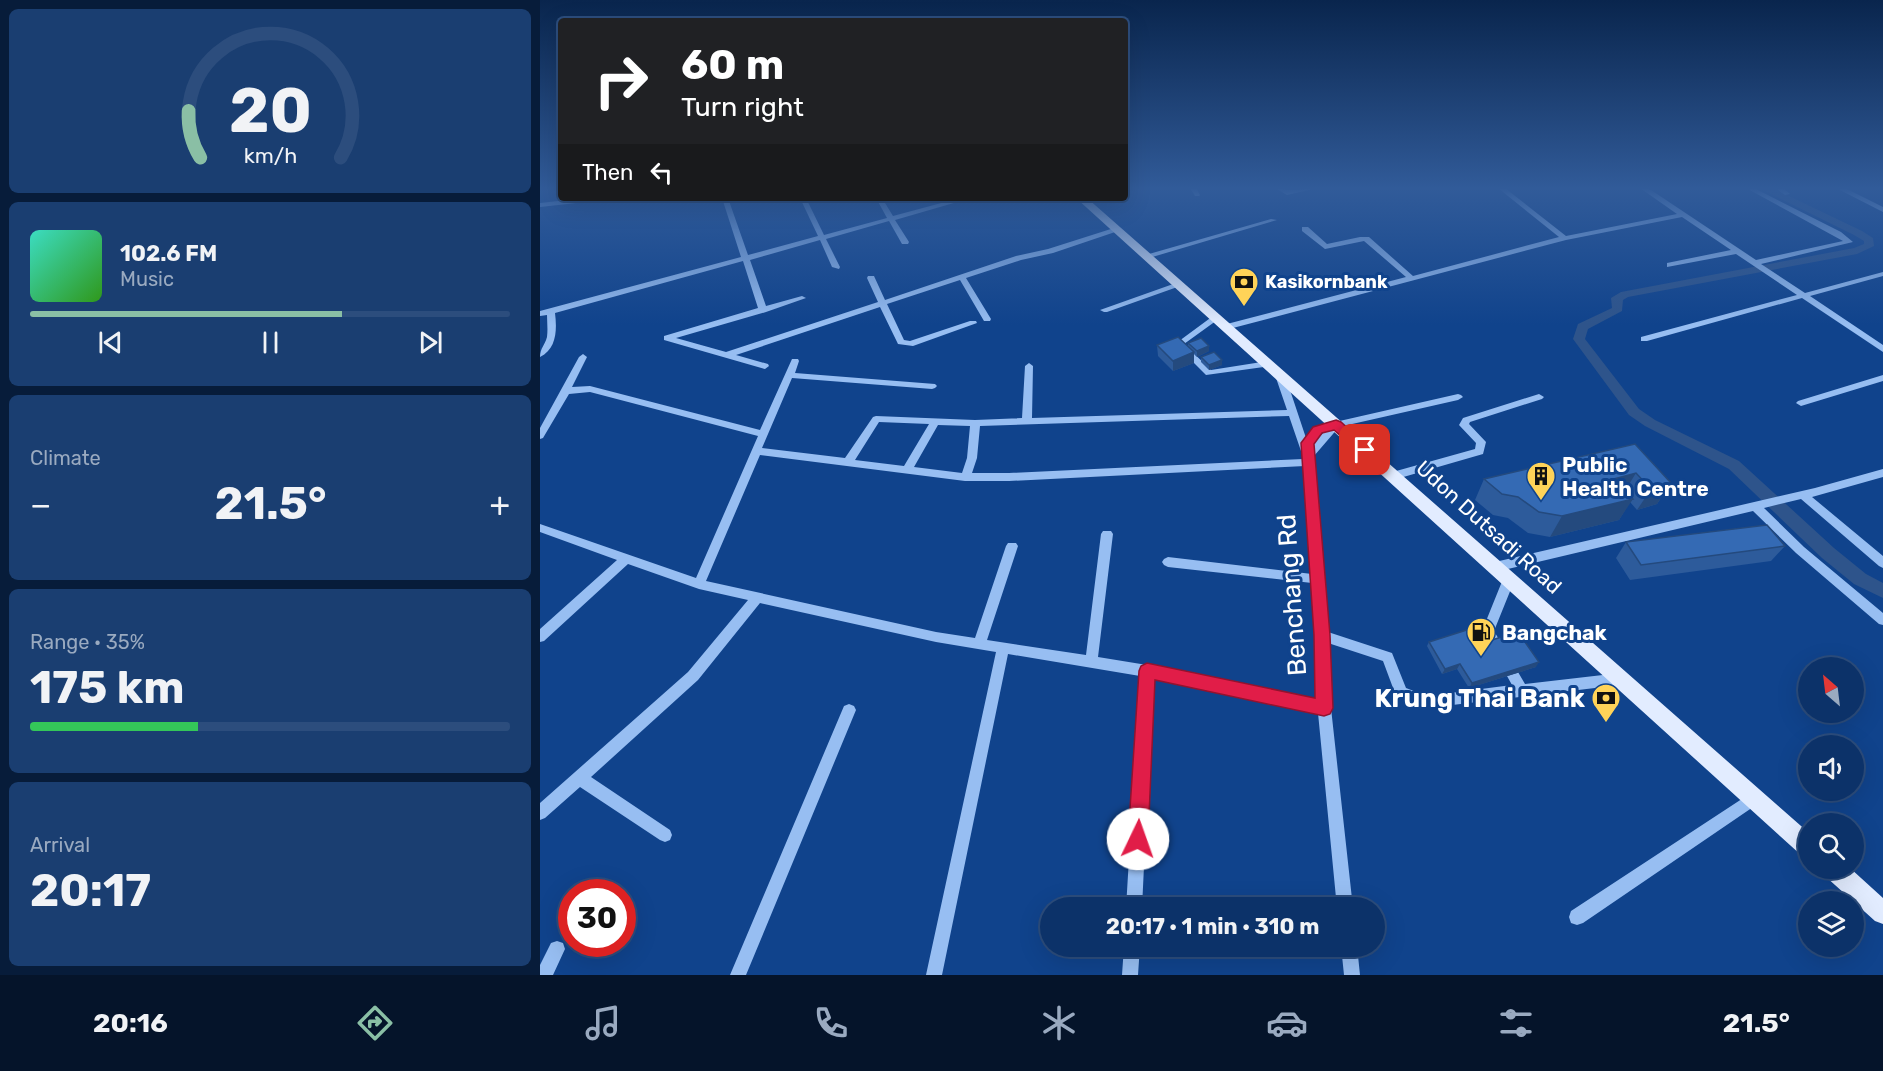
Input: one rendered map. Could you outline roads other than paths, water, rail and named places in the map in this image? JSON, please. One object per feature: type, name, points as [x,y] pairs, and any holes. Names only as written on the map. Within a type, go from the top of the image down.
[{"type":"main road","name":"Udon Dutsadi Road","points":[[1121,234],[1798,837]]},
{"type":"main road","points":[[1845,879],[1883,913]]},
{"type":"street","points":[[736,234],[763,310]]},
{"type":"street","points":[[820,234],[836,267]]},
{"type":"street","points":[[540,314],[551,313],[839,234]]},
{"type":"street","points":[[900,234],[905,242]]},
{"type":"street","points":[[726,355],[1018,258],[1050,252],[1106,234]]},
{"type":"street","points":[[1146,256],[1225,234]]},
{"type":"street","points":[[1310,234],[1321,246],[1325,247],[1366,239],[1412,279]]},
{"type":"street","points":[[1558,234],[1564,238]]},
{"type":"street","points":[[1274,369],[1209,373],[1179,344],[1221,322],[1412,279],[1587,234]]},
{"type":"street","points":[[1711,234],[1883,349]]},
{"type":"street","points":[[1755,264],[1849,242],[1837,234]]},
{"type":"street","points":[[1670,265],[1737,251]]},
{"type":"street","points":[[1644,339],[1883,274]]},
{"type":"street","points":[[962,277],[987,319]]},
{"type":"street","points":[[872,278],[901,342],[910,344],[973,322]]},
{"type":"street","points":[[1104,310],[1179,285]]},
{"type":"street","points":[[765,366],[667,338],[802,298]]},
{"type":"street","points":[[540,354],[547,348],[552,337],[551,313]]},
{"type":"street","points":[[540,436],[583,357]]},
{"type":"street","points":[[699,584],[795,360]]},
{"type":"street","points":[[1028,421],[1029,366]]},
{"type":"street","name":"Benchang Rd","points":[[1274,369],[1294,413],[1308,460],[1322,635],[1324,708],[1344,897]]},
{"type":"street","points":[[789,375],[932,386]]},
{"type":"street","points":[[1801,403],[1883,378]]},
{"type":"street","points":[[566,391],[590,389],[763,434]]},
{"type":"street","points":[[756,451],[965,477],[1009,477],[1308,460],[1336,425],[1458,397]]},
{"type":"street","points":[[1393,476],[1479,451],[1481,442],[1464,425],[1466,420],[1539,398]]},
{"type":"street","points":[[847,463],[876,418],[975,423],[1294,413]]},
{"type":"street","points":[[907,470],[935,422]]},
{"type":"street","points":[[965,477],[973,457],[975,423]]},
{"type":"street","points":[[1495,567],[1803,495],[1883,472]]},
{"type":"street","points":[[1803,495],[1883,563]]},
{"type":"street","points":[[1760,505],[1800,550],[1883,620]]},
{"type":"street","points":[[540,528],[699,584],[936,637],[1147,671],[1324,708]]},
{"type":"street","points":[[1091,662],[1107,534]]},
{"type":"street","points":[[980,644],[1012,546]]},
{"type":"street","points":[[540,637],[626,558]]},
{"type":"street","points":[[1168,562],[1317,579]]},
{"type":"street","points":[[1509,579],[1488,631],[1522,690]]},
{"type":"street","points":[[540,813],[581,779],[693,676],[758,597]]},
{"type":"street","points":[[1322,635],[1388,657],[1401,692],[1427,702],[1620,679]]},
{"type":"street","points":[[934,975],[1003,648]]},
{"type":"street","points":[[1135,897],[1147,671]]},
{"type":"street","points":[[738,975],[849,710]]},
{"type":"street","points":[[581,779],[665,835]]},
{"type":"street","points":[[1577,917],[1754,798]]},
{"type":"street","points":[[544,975],[557,949]]},
{"type":"street","points":[[1130,975],[1131,957]]},
{"type":"street","points":[[1350,957],[1352,975]]},
{"type":"waterway","points":[[1859,234],[1869,240],[1869,246],[1857,251],[1625,294],[1617,298],[1618,309],[1582,327],[1579,339],[1634,412],[1650,423],[1734,465],[1828,553],[1860,579],[1883,591]]},
{"type":"place","name":"Kasikornbank","points":[[1244,308]]},
{"type":"place","name":"Public Health Centre","points":[[1541,502]]},
{"type":"place","name":"Bangchak","points":[[1481,658]]},
{"type":"place","name":"Krung Thai Bank","points":[[1606,724]]}]
